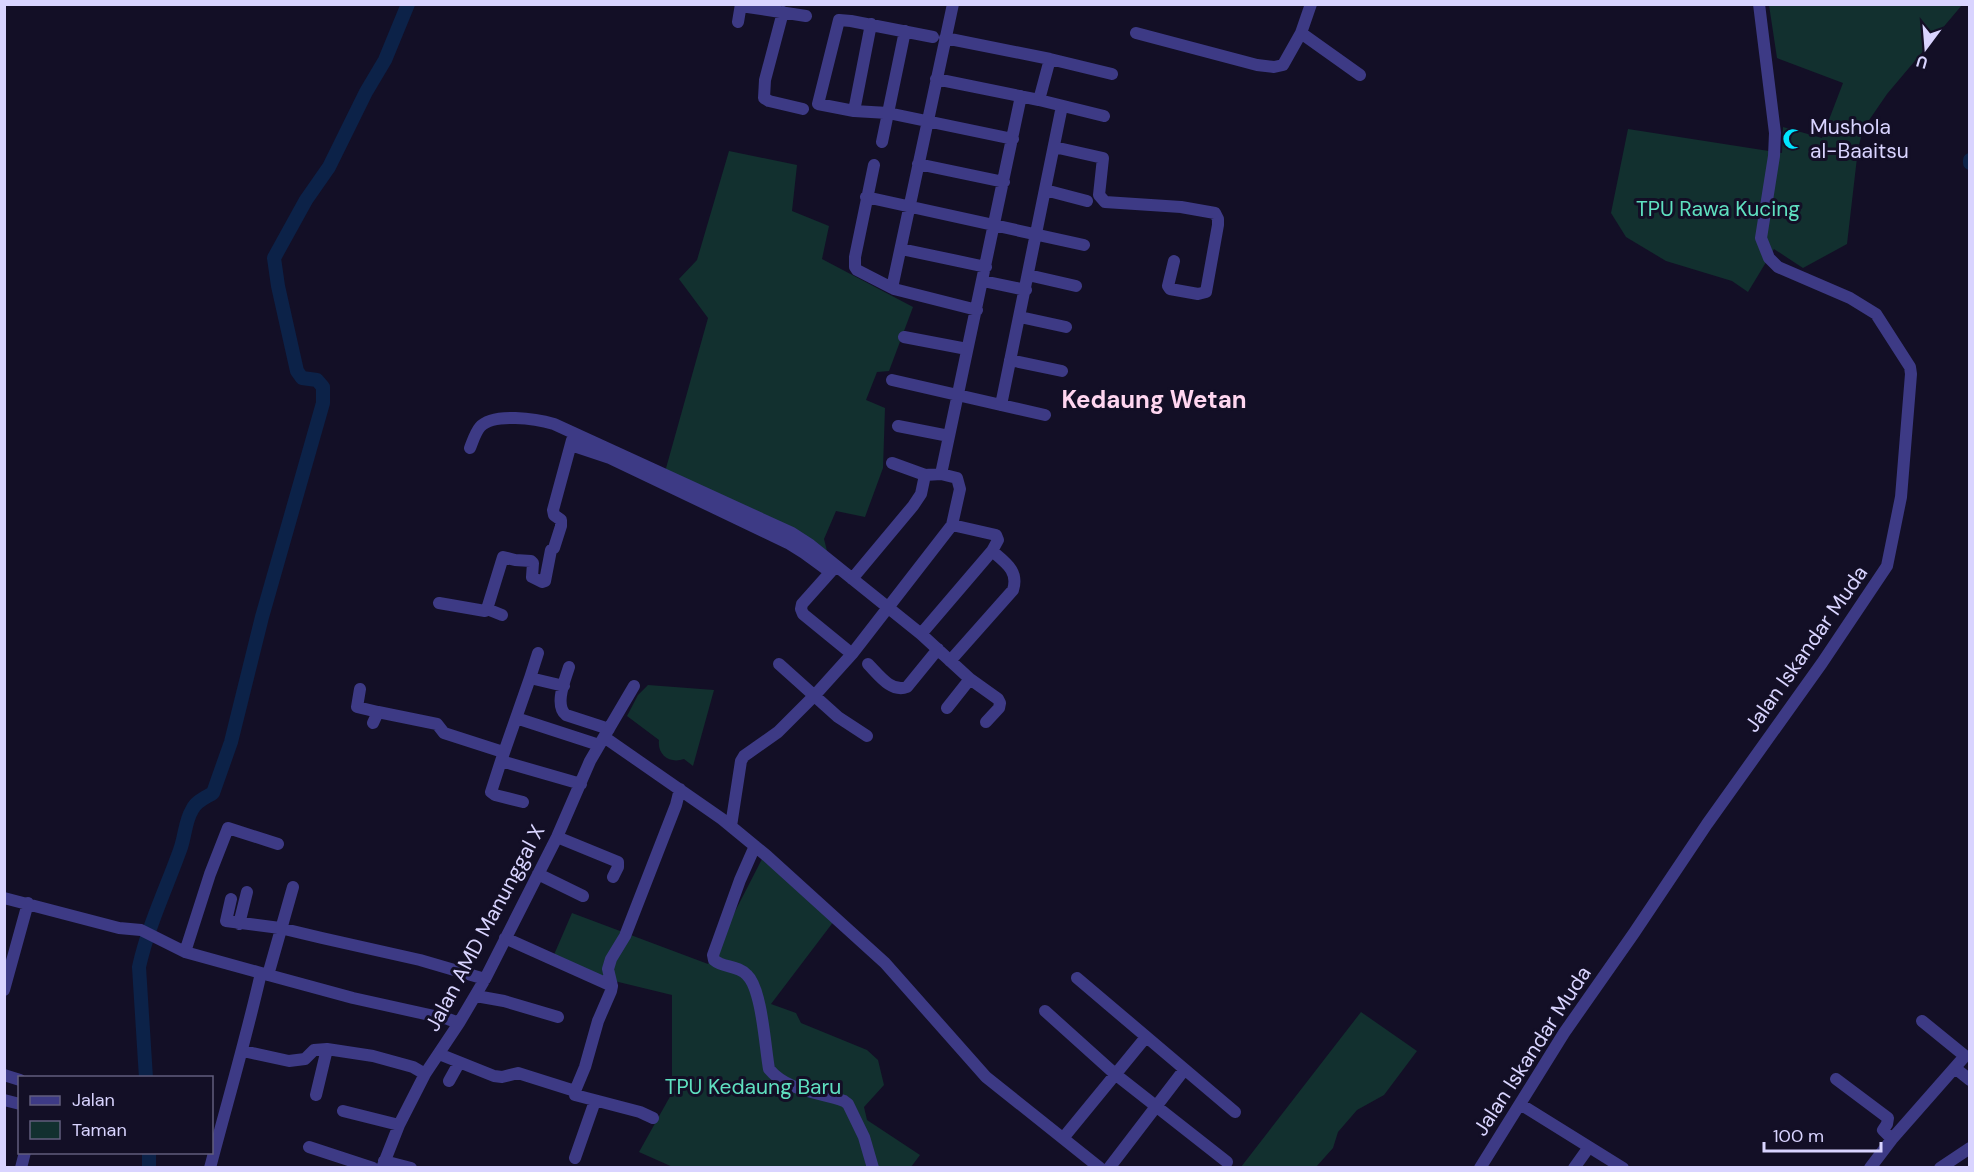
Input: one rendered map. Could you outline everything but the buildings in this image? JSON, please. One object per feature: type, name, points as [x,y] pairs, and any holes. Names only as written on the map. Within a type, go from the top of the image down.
[{"type":"street","points":[[892,288],[936,79],[939,37],[953,4]]},
{"type":"street","points":[[1136,33],[1241,61],[1274,67],[1282,65],[1301,33],[1311,4]]},
{"type":"street","name":"Jalan Iskandar Muda","points":[[1480,1167],[1564,1033],[1887,566],[1901,497],[1910,367],[1876,315],[1850,298],[1778,267],[1768,258],[1761,238],[1774,156],[1775,133],[1759,4]]},
{"type":"street","points":[[738,22],[741,5],[761,6],[806,16]]},
{"type":"street","points":[[783,12],[765,80],[764,98],[803,109]]},
{"type":"street","points":[[1013,139],[888,113],[854,111],[818,103],[839,20],[939,37],[1112,74]]},
{"type":"street","points":[[854,111],[871,24]]},
{"type":"street","points":[[882,142],[905,31]]},
{"type":"street","points":[[1301,33],[1360,75]]},
{"type":"street","points":[[1039,100],[1050,59]]},
{"type":"street","points":[[936,79],[1104,116]]},
{"type":"street","points":[[941,474],[1013,139],[1020,96]]},
{"type":"street","points":[[1001,405],[1062,106]]},
{"type":"street","points":[[1054,147],[1103,158],[1099,195],[1105,202],[1181,207],[1215,213],[1218,225],[1206,292],[1198,294],[1170,289],[1168,286],[1174,261]]},
{"type":"street","points":[[918,164],[1004,182]]},
{"type":"street","points":[[874,165],[855,257],[857,270],[892,288],[977,310]]},
{"type":"street","points":[[1045,190],[1087,201]]},
{"type":"street","points":[[866,197],[1084,245]]},
{"type":"street","points":[[901,249],[986,267]]},
{"type":"street","points":[[1028,275],[1077,286]]},
{"type":"street","points":[[983,281],[1026,290]]},
{"type":"street","points":[[1020,316],[1066,327]]},
{"type":"street","points":[[904,337],[967,350]]},
{"type":"street","points":[[1010,360],[1062,371]]},
{"type":"street","points":[[892,380],[1046,415]]},
{"type":"street","points":[[470,448],[476,432],[482,425],[493,419],[545,421],[573,431],[792,533],[809,544],[833,569]]},
{"type":"street","points":[[898,426],[949,436]]},
{"type":"street","points":[[487,609],[503,557],[533,562],[532,578],[545,581],[551,550],[554,548],[561,526],[561,520],[554,515],[553,510],[573,431]]},
{"type":"street","points":[[571,445],[610,458],[788,543],[852,579],[921,634],[1000,703],[999,708],[986,722]]},
{"type":"street","points":[[731,826],[741,761],[744,756],[778,732],[852,654],[952,525],[960,489],[957,478],[941,474],[925,475],[892,463]]},
{"type":"street","points":[[852,579],[913,506],[921,494],[925,475]]},
{"type":"street","points":[[921,634],[992,551],[998,540],[996,535],[952,525]]},
{"type":"street","points":[[950,661],[1013,590],[1015,583],[1011,567],[992,551]]},
{"type":"street","points":[[833,569],[802,604],[801,609],[803,614],[852,654]]},
{"type":"street","points":[[439,603],[485,611],[487,609],[502,615]]},
{"type":"street","points":[[868,664],[890,685],[903,689],[938,649]]},
{"type":"street","points":[[523,802],[491,792],[538,653]]},
{"type":"street","points":[[778,664],[838,717],[867,736]]},
{"type":"street","points":[[569,667],[561,706],[566,715],[604,737],[680,789],[755,846],[885,963],[984,1074],[1100,1167]]},
{"type":"street","points":[[530,678],[564,686]]},
{"type":"street","points":[[947,708],[970,679]]},
{"type":"street","name":"Jalan AMD Manunggal X","points":[[379,1165],[425,1074],[476,996],[557,837],[590,761],[634,686]]},
{"type":"street","points":[[360,689],[357,707],[376,717],[437,724],[444,733],[581,784]]},
{"type":"street","points":[[516,718],[604,737]]},
{"type":"street","points":[[653,1118],[640,1112],[575,1095],[575,1091],[612,986],[608,969],[611,959],[625,936],[676,805],[680,789]]},
{"type":"street","points":[[186,952],[210,874],[228,828],[278,844]]},
{"type":"street","points":[[557,837],[618,862],[613,877]]},
{"type":"street","points":[[755,846],[712,955],[718,964],[728,965],[747,974],[756,989],[769,1069],[776,1078],[787,1084],[848,1104],[864,1137],[873,1167]]},
{"type":"street","points":[[538,874],[584,896]]},
{"type":"street","points":[[213,1144],[216,1122],[243,1051],[292,887]]},
{"type":"street","points":[[239,924],[247,892]]},
{"type":"street","points":[[4,898],[119,928],[146,932],[186,952],[353,998],[459,1023]]},
{"type":"street","points":[[231,899],[226,921],[280,928],[420,960],[485,979]]},
{"type":"street","points":[[4,990],[28,903]]},
{"type":"street","points":[[505,939],[612,986]]},
{"type":"street","points":[[1077,978],[1235,1112]]},
{"type":"street","points":[[476,996],[504,1001],[558,1017]]},
{"type":"street","points":[[1045,1011],[1115,1074],[1227,1162]]},
{"type":"street","points":[[1870,1167],[1965,1056],[1922,1021]]},
{"type":"street","points":[[1064,1137],[1146,1037]]},
{"type":"street","points":[[243,1051],[289,1061],[305,1059],[314,1050],[327,1049],[373,1056],[413,1067],[425,1074]]},
{"type":"street","points":[[316,1095],[327,1049]]},
{"type":"street","points":[[439,1054],[494,1076],[502,1077],[518,1073],[575,1091]]},
{"type":"street","points":[[449,1081],[459,1063]]},
{"type":"street","points":[[1955,1068],[1970,1080]]},
{"type":"street","points":[[1109,1167],[1184,1070]]},
{"type":"street","points":[[1836,1079],[1888,1118],[1883,1130],[1892,1139]]},
{"type":"street","points":[[575,1158],[595,1101]]},
{"type":"street","points":[[1520,1104],[1623,1167]]},
{"type":"street","points":[[343,1111],[399,1125]]},
{"type":"street","points":[[309,1147],[379,1165],[411,1167]]},
{"type":"street","points":[[1574,1167],[1589,1147]]},
{"type":"street","points":[[1940,1167],[1970,1148]]},
{"type":"green space","name":"TPU Rawa Kucing","points":[[1769,5],[1962,5],[1887,94],[1863,129],[1858,149],[1847,244],[1803,268],[1774,249],[1748,292],[1732,281],[1666,261],[1626,237],[1611,213],[1628,129],[1782,153],[1783,127],[1822,138],[1843,83],[1777,58]]},
{"type":"green space","points":[[729,151],[797,165],[792,211],[829,226],[822,259],[913,307],[889,371],[877,372],[866,400],[885,408],[883,468],[865,517],[836,511],[824,539],[831,567],[663,479],[708,318],[679,279],[697,260]]},
{"type":"green space","points":[[648,685],[714,690],[693,766],[684,759],[669,759],[662,754],[659,740],[627,716],[638,695]]},
{"type":"green space","name":"TPU Kedaung Baru","points":[[762,859],[834,921],[771,1004],[796,1013],[801,1023],[867,1050],[878,1060],[884,1085],[864,1107],[867,1120],[920,1155],[911,1167],[675,1168],[639,1152],[672,1093],[672,995],[602,978],[553,957],[572,913],[708,964]]},
{"type":"green space","points":[[1361,1012],[1417,1051],[1384,1095],[1357,1110],[1338,1132],[1333,1148],[1316,1167],[1241,1167]]},
{"type":"waterway","points":[[146,1076],[139,967],[152,922],[180,850],[190,814],[198,802],[213,793],[231,742],[262,617],[323,403],[323,387],[317,380],[302,378],[297,371],[274,258],[306,200],[329,167],[366,92],[385,60],[408,4]]},
{"type":"waterway","points":[[149,1154],[149,1168]]},
{"type":"place","name":"Mushola al-Baaitsu","points":[[1793,139]]},
{"type":"district","name":"Kedaung Wetan","points":[[1154,400]]}]
